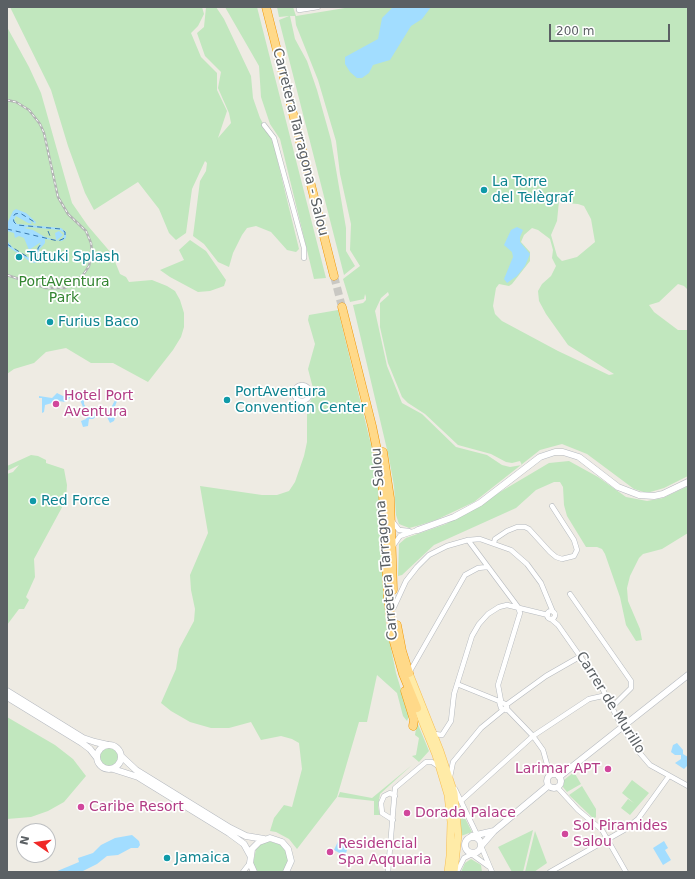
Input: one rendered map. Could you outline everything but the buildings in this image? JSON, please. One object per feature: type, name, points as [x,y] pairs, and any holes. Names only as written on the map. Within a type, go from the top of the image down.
[{"type":"highway","name":"Carretera Tarragona - Salou","points":[[266,7],[337,276],[272,7]]},
{"type":"highway","name":"Carretera Tarragona - Salou","points":[[409,673],[402,651],[394,606],[391,518],[386,466],[378,426],[345,306],[382,474],[388,599],[394,642],[403,674],[417,708]]},
{"type":"highway","points":[[394,642],[395,656],[414,720],[413,726]]},
{"type":"main road","name":"Carretera Tarragona - Salou","points":[[409,673],[451,781],[458,822],[458,844],[454,872]]},
{"type":"main road","name":"Carretera Tarragona - Salou","points":[[417,708],[440,768],[448,795],[451,822],[448,872]]},
{"type":"street","points":[[299,8],[318,7]]},
{"type":"street","points":[[264,125],[274,138],[276,144],[304,248],[304,258]]},
{"type":"street","points":[[392,550],[400,536],[444,521],[480,504],[540,457],[555,452],[562,452],[579,457],[618,487],[639,495],[654,496],[663,494],[688,482]]},
{"type":"street","points":[[494,543],[495,539],[507,531],[517,527],[525,527],[534,534],[556,557],[562,559],[574,556],[577,550],[574,540],[552,506]]},
{"type":"street","points":[[391,518],[399,530],[418,530]]},
{"type":"street","name":"Carrer de Murillo","points":[[394,606],[404,586],[417,567],[429,555],[438,549],[468,540],[480,539],[511,550],[527,564],[541,583],[551,615],[607,695],[622,727],[632,743],[650,765],[688,786]]},
{"type":"street","points":[[468,540],[518,607],[520,613],[498,685],[500,701],[533,736],[542,750],[550,775],[547,780],[548,786]]},
{"type":"street","points":[[409,673],[465,575],[478,568],[487,567]]},
{"type":"street","points":[[393,586],[398,589],[404,586]]},
{"type":"street","points":[[570,594],[631,680],[631,688],[613,706]]},
{"type":"street","points":[[432,730],[435,734],[442,735],[451,721],[454,694],[472,636],[479,624],[499,607],[507,605],[551,615]]},
{"type":"street","points":[[491,870],[451,781],[453,762],[481,728],[505,708],[546,676],[581,656]]},
{"type":"street","points":[[559,777],[688,675]]},
{"type":"street","points":[[457,684],[500,701]]},
{"type":"street","points":[[7,691],[83,738],[117,747],[121,756],[136,770],[237,832],[250,837],[273,839],[282,842],[288,849],[294,872]]},
{"type":"street","points":[[461,801],[533,736],[589,699],[607,695]]},
{"type":"street","points":[[7,697],[82,743],[90,749],[103,768],[129,773],[138,778],[229,833],[244,844],[250,855]]},
{"type":"street","points":[[97,758],[99,749],[108,745]]},
{"type":"street","points":[[113,769],[119,764],[121,756]]},
{"type":"street","points":[[388,872],[395,788],[426,762],[436,763],[440,768]]},
{"type":"street","points":[[550,775],[555,774],[559,777]]},
{"type":"street","points":[[550,872],[608,840],[638,819],[669,776]]},
{"type":"street","points":[[558,787],[560,784],[559,777]]},
{"type":"street","points":[[548,786],[552,788],[558,787]]},
{"type":"street","points":[[471,853],[465,844],[494,831],[548,786]]},
{"type":"street","points":[[558,787],[578,810],[602,830],[626,872]]},
{"type":"street","points":[[393,820],[382,813],[381,803],[384,796],[390,793],[395,796]]},
{"type":"street","points":[[451,822],[454,837],[458,844],[491,870]]},
{"type":"street","points":[[450,856],[458,844],[476,839],[494,831]]},
{"type":"street","points":[[254,872],[250,863],[250,855],[254,846],[264,839]]},
{"type":"street","points":[[457,872],[462,860],[471,853],[476,839]]},
{"type":"street","points":[[286,872],[291,858]]},
{"type":"street","points":[[243,872],[250,863]]},
{"type":"green space","points":[[10,7],[202,7],[204,14],[198,26],[191,33],[201,57],[217,73],[217,90],[227,111],[218,138],[231,123],[229,113],[218,88],[221,72],[205,56],[197,33],[204,27],[206,7],[216,7],[224,19],[251,76],[253,98],[260,118],[273,142],[299,249],[296,252],[287,250],[271,232],[256,226],[247,228],[242,235],[233,253],[229,267],[218,262],[204,244],[193,236],[200,181],[206,171],[207,163],[205,161],[192,189],[186,233],[176,240],[169,233],[159,209],[138,182],[94,210],[85,193],[68,146],[51,90]]},
{"type":"green space","points":[[225,7],[257,7],[326,278],[314,279],[280,139],[270,124],[261,97],[259,66]]},
{"type":"green space","points":[[277,7],[293,7],[296,16],[351,7],[688,7],[688,290],[684,286],[678,284],[659,302],[649,305],[654,312],[678,330],[688,330],[688,476],[664,488],[647,493],[634,489],[587,454],[562,444],[540,450],[522,464],[520,461],[512,463],[506,462],[491,454],[458,445],[425,414],[408,403],[402,397],[388,363],[380,327],[380,303],[389,295],[388,292],[381,298],[375,311],[387,366],[402,403],[422,414],[456,447],[487,455],[502,465],[510,467],[521,465],[474,502],[436,520],[417,526],[409,528],[399,524],[396,515],[394,486],[389,458],[353,305],[363,303],[366,300],[366,297],[365,294],[364,299],[350,302],[343,279],[360,266],[350,250],[351,224],[340,174],[336,141],[318,80],[296,25],[295,16],[290,16],[295,39],[307,61],[331,140],[346,228],[346,251],[355,266],[344,275],[279,20],[289,16],[279,17]],"holes":[[[559,201],[584,206],[591,219],[595,242],[577,257],[562,261],[557,256],[551,235],[557,221]],[[532,228],[538,230],[550,239],[553,250],[552,258],[556,266],[551,276],[542,284],[538,291],[539,301],[546,314],[568,345],[614,374],[609,375],[558,351],[502,321],[495,314],[493,306],[496,288],[499,284],[509,286],[512,284],[530,261],[530,252],[521,242],[524,235]]]},
{"type":"green space","name":"PortAventura Park","points":[[7,27],[29,67],[41,93],[72,203],[88,226],[112,254],[120,274],[126,277],[129,282],[152,280],[167,286],[175,291],[180,300],[184,313],[184,327],[181,337],[173,350],[148,382],[113,363],[91,363],[66,348],[46,352],[34,363],[14,369],[7,374]]},
{"type":"green space","points":[[190,240],[206,251],[226,280],[224,286],[210,291],[198,292],[160,270],[184,260],[179,250]]},
{"type":"green space","points":[[338,310],[376,465],[380,509],[386,624],[396,673],[409,716],[407,721],[403,716],[397,693],[377,675],[367,722],[359,722],[337,797],[297,849],[289,839],[276,832],[270,831],[274,818],[284,805],[292,807],[302,769],[299,743],[281,736],[261,740],[251,722],[229,728],[211,728],[190,722],[171,711],[161,703],[176,669],[179,649],[194,621],[195,609],[190,575],[208,533],[200,486],[262,495],[277,495],[289,491],[295,482],[304,456],[307,442],[307,410],[314,392],[308,369],[315,344],[308,320],[309,315]]},
{"type":"green space","points":[[31,455],[38,456],[46,460],[46,463],[64,469],[67,485],[66,500],[34,559],[35,577],[26,597],[29,600],[24,609],[19,609],[7,625],[7,474],[13,472],[19,465],[7,471],[7,466]]},
{"type":"green space","points":[[569,461],[598,477],[626,497],[647,501],[663,498],[688,486],[688,533],[662,549],[643,554],[639,558],[630,576],[627,588],[628,601],[640,629],[642,640],[636,641],[626,625],[620,597],[602,549],[597,547],[586,547],[567,516],[564,505],[563,487],[560,482],[554,482],[536,490],[516,508],[434,545],[402,575],[398,576],[399,544],[406,538],[446,524],[549,463]]},
{"type":"green space","points":[[7,717],[55,745],[73,759],[86,776],[64,802],[48,811],[31,817],[7,819]]},
{"type":"green space","points":[[417,722],[429,751],[419,762],[412,756],[416,755],[419,738],[415,735]]},
{"type":"green space","points":[[109,748],[115,751],[118,757],[115,763],[109,766],[103,763],[100,757],[103,751]]},
{"type":"green space","points":[[412,765],[380,794],[378,807],[380,815],[374,815],[374,801],[338,797],[340,792],[372,798]]},
{"type":"green space","points":[[574,772],[581,784],[567,792],[563,787],[564,780]]},
{"type":"green space","points":[[632,780],[649,793],[630,815],[621,808],[628,799],[634,803],[622,793]]},
{"type":"green space","points":[[582,786],[596,809],[596,817],[594,819],[569,795]]},
{"type":"green space","points":[[460,808],[472,832],[461,836]]},
{"type":"green space","points":[[533,830],[523,872],[512,872],[498,847]]},
{"type":"green space","points":[[535,831],[547,863],[534,872],[525,872]]},
{"type":"green space","points":[[269,841],[281,845],[287,853],[288,862],[283,872],[258,872],[253,864],[256,849],[261,844]]},
{"type":"green space","points":[[471,859],[481,865],[482,872],[461,872],[465,863]]},
{"type":"water","points":[[431,7],[422,19],[411,26],[390,60],[373,65],[369,73],[362,78],[357,78],[350,72],[345,64],[345,57],[378,39],[382,18],[392,8]]},
{"type":"water","points":[[16,209],[26,213],[36,222],[35,224],[30,220],[32,224],[28,223],[16,216],[14,220],[17,224],[61,228],[66,232],[66,238],[62,241],[45,239],[45,243],[39,250],[40,258],[35,263],[31,262],[7,246],[8,242],[14,249],[31,259],[35,260],[38,257],[37,249],[41,242],[29,250],[24,238],[19,236],[15,238],[14,233],[7,231],[7,224],[13,211]],"holes":[[[28,227],[60,230],[64,233],[64,236],[61,240],[57,240],[63,235],[59,231],[55,233],[56,240],[45,237],[33,230],[24,228]]]},
{"type":"water","points":[[517,227],[523,230],[520,237],[520,242],[530,254],[525,266],[517,276],[507,283],[504,279],[513,257],[512,252],[504,245],[511,230]]},
{"type":"water","points":[[83,391],[86,392],[84,394],[84,404],[89,412],[106,413],[112,406],[115,400],[114,398],[119,398],[120,401],[117,401],[112,414],[115,418],[114,421],[110,423],[107,417],[98,415],[93,419],[89,419],[88,426],[83,427],[81,421],[86,419],[88,415],[81,411],[83,407],[80,400],[75,397],[70,398],[65,402],[59,401],[45,405],[44,412],[42,413],[42,398],[39,398],[39,396],[52,398],[57,393],[63,396],[68,394],[79,395]]},
{"type":"water","points":[[677,743],[683,750],[683,754],[688,757],[688,765],[684,769],[675,763],[681,759],[681,755],[675,755],[671,752],[673,745]]},
{"type":"water","points":[[132,835],[139,841],[140,845],[138,848],[131,848],[118,855],[107,856],[97,864],[81,872],[55,872],[79,862],[78,858],[93,853],[101,845],[115,838]]},
{"type":"water","points":[[340,837],[350,841],[345,856],[334,850]]},
{"type":"water","points":[[664,841],[668,848],[665,850],[671,860],[663,865],[653,848]]},
{"type":"ferry route","points":[[7,229],[58,241],[65,238],[65,232],[61,229],[17,225],[14,222],[13,217],[15,214],[20,213],[36,223]]},
{"type":"ferry route","points":[[48,231],[50,236]]},
{"type":"ferry route","points":[[7,244],[34,261],[38,257],[38,248],[41,244]]},
{"type":"tunnel","points":[[334,276],[342,307]]},
{"type":"railway","points":[[7,100],[16,102],[29,110],[40,124],[44,133],[58,197],[68,214],[86,231],[91,243],[92,252],[89,266],[83,275],[77,281],[65,288],[46,288],[7,275]]},
{"type":"place","name":"La Torre del Telègraf","points":[[484,190]]},
{"type":"place","name":"Tutuki Splash","points":[[19,257]]},
{"type":"place","name":"Furius Baco","points":[[50,322]]},
{"type":"place","name":"PortAventura Convention Center","points":[[227,400]]},
{"type":"place","name":"Hotel Port Aventura","points":[[56,404]]},
{"type":"place","name":"Red Force","points":[[33,501]]},
{"type":"place","name":"Larimar APT","points":[[608,769]]},
{"type":"place","name":"Caribe Resort","points":[[81,807]]},
{"type":"place","name":"Dorada Palace","points":[[407,813]]},
{"type":"place","name":"Sol Piramides Salou","points":[[565,834]]},
{"type":"place","name":"Residencial Spa Aqquaria","points":[[330,852]]},
{"type":"place","name":"Jamaica","points":[[167,858]]}]
